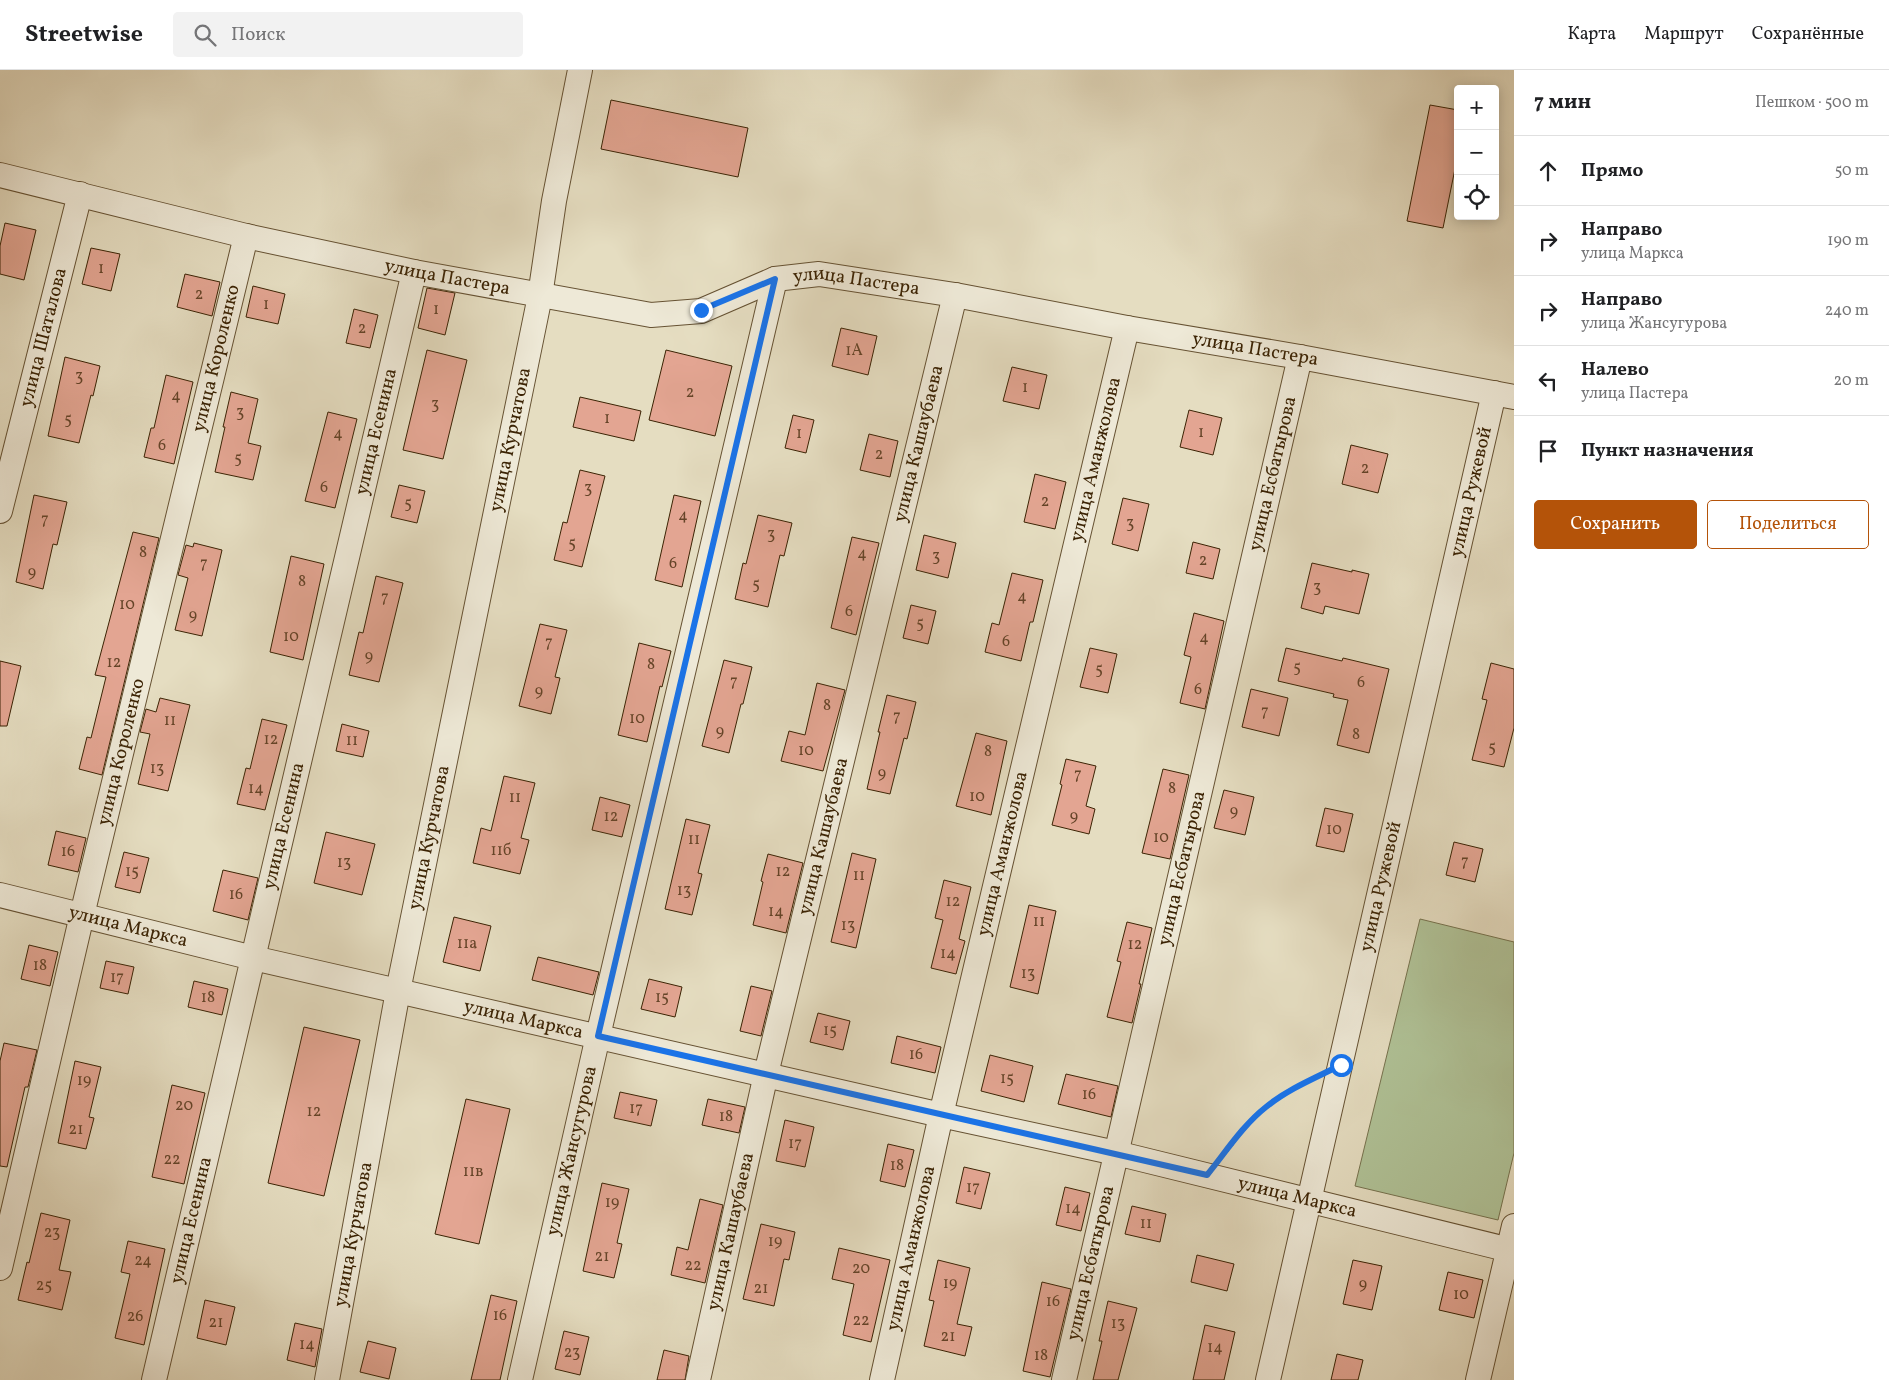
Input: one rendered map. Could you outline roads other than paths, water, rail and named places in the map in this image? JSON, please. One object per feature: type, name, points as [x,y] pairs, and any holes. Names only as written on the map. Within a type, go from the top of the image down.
[{"type":"street","name":"улица Курчатова","points":[[327,1380],[398,991],[540,296],[554,201],[580,70]]},
{"type":"street","name":"улица Пастера","points":[[0,175],[246,236],[414,272],[650,315],[701,310],[775,279],[819,274],[955,295],[1127,328],[1300,356],[1504,395]]},
{"type":"street","name":"улица Шаталова","points":[[0,511],[80,194]]},
{"type":"street","name":"улица Короленко","points":[[0,1268],[82,915],[246,236]]},
{"type":"street","name":"улица Есенина","points":[[154,1380],[414,272]]},
{"type":"street","name":"улица Жансугурова","points":[[520,1380],[598,1036],[775,279]]},
{"type":"street","name":"улица Кашаубаева","points":[[698,1380],[766,1074],[955,295]]},
{"type":"street","name":"улица Аманжолова","points":[[882,1380],[941,1115],[1127,328]]},
{"type":"street","name":"улица Есбатырова","points":[[1064,1380],[1300,356]]},
{"type":"street","name":"улица Ружевой","points":[[1268,1380],[1341,1065],[1504,395]]},
{"type":"street","name":"улица Маркса","points":[[0,895],[253,958],[941,1115],[1116,1153],[1511,1250]]},
{"type":"street","points":[[1478,1380],[1511,1250],[1514,1226]]}]
